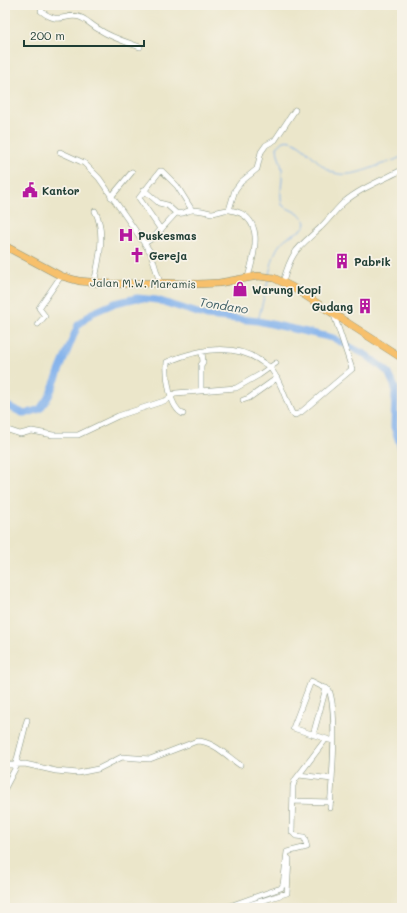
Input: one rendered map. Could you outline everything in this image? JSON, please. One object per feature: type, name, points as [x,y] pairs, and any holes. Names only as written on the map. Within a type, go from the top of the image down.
[{"type":"highway","name":"Jalan M.W. Maramis","points":[[5,246],[60,276],[79,282],[206,284],[264,276],[274,278],[282,282]]},
{"type":"highway","points":[[282,282],[374,338],[402,358]]},
{"type":"street","points":[[43,5],[42,11],[50,17],[62,19],[74,16],[82,18],[102,31],[124,42],[140,46]]},
{"type":"street","points":[[229,210],[235,190],[241,182],[257,169],[261,152],[266,145],[275,140],[295,110]]},
{"type":"street","points":[[60,152],[89,167],[145,243],[152,256],[160,283]]},
{"type":"street","points":[[396,173],[402,166]]},
{"type":"street","points":[[282,282],[290,259],[299,246],[319,229],[344,203],[361,191],[402,170]]},
{"type":"street","points":[[161,230],[139,198],[160,171],[162,171],[177,186],[192,210]]},
{"type":"street","points":[[111,197],[132,172]]},
{"type":"street","points":[[144,190],[159,203],[167,205],[176,213],[182,215],[192,210],[211,212],[229,210],[245,216],[254,227],[255,251],[248,277]]},
{"type":"street","points":[[94,283],[100,260],[100,233],[98,217],[95,211]]},
{"type":"street","points":[[145,243],[161,230],[176,213]]},
{"type":"street","points":[[38,324],[45,316],[39,308],[60,276]]},
{"type":"street","points":[[182,414],[176,410],[171,396],[167,362],[202,352],[220,349],[232,349],[248,354],[270,368],[283,387],[291,410],[295,414],[304,409],[352,369],[334,315]]},
{"type":"street","points":[[201,390],[201,366],[203,362],[202,352]]},
{"type":"street","points":[[5,429],[20,434],[32,431],[53,435],[78,434],[118,416],[167,400],[176,393],[236,388],[276,363]]},
{"type":"street","points":[[243,400],[249,398],[277,378]]},
{"type":"street","points":[[293,801],[330,805],[332,780],[332,741],[332,703],[329,691],[311,681],[294,728],[332,741]]},
{"type":"street","points":[[313,735],[326,688]]},
{"type":"street","points":[[5,788],[17,763],[27,720]]},
{"type":"street","points":[[224,908],[287,893],[289,876],[289,859],[287,857],[288,851],[306,848],[307,846],[304,837],[293,834],[293,784],[326,739]]},
{"type":"street","points":[[5,765],[17,763],[35,765],[56,771],[78,773],[98,769],[122,757],[150,759],[197,741],[205,742],[216,747],[240,765]]},
{"type":"street","points":[[299,776],[332,780]]},
{"type":"waterway","points":[[269,274],[279,245],[285,239],[302,229],[306,223],[302,217],[282,205],[282,169],[277,147],[282,142],[290,141],[296,143],[327,169],[337,174],[360,172],[393,161],[402,156]]},
{"type":"waterway","points":[[258,321],[268,281]]},
{"type":"waterway","name":"Tondano","points":[[5,405],[25,414],[40,409],[49,396],[78,325],[92,313],[115,303],[137,298],[157,300],[207,316],[258,321],[333,338],[366,355],[388,372],[395,387],[394,427],[402,451]]},
{"type":"place","name":"Kantor","points":[[30,190]]},
{"type":"place","name":"Puskesmas","points":[[126,235]]},
{"type":"place","name":"Gereja","points":[[137,255]]},
{"type":"place","name":"Pabrik","points":[[342,261]]},
{"type":"place","name":"Warung Kopi","points":[[240,289]]},
{"type":"place","name":"Gudang","points":[[365,306]]}]
